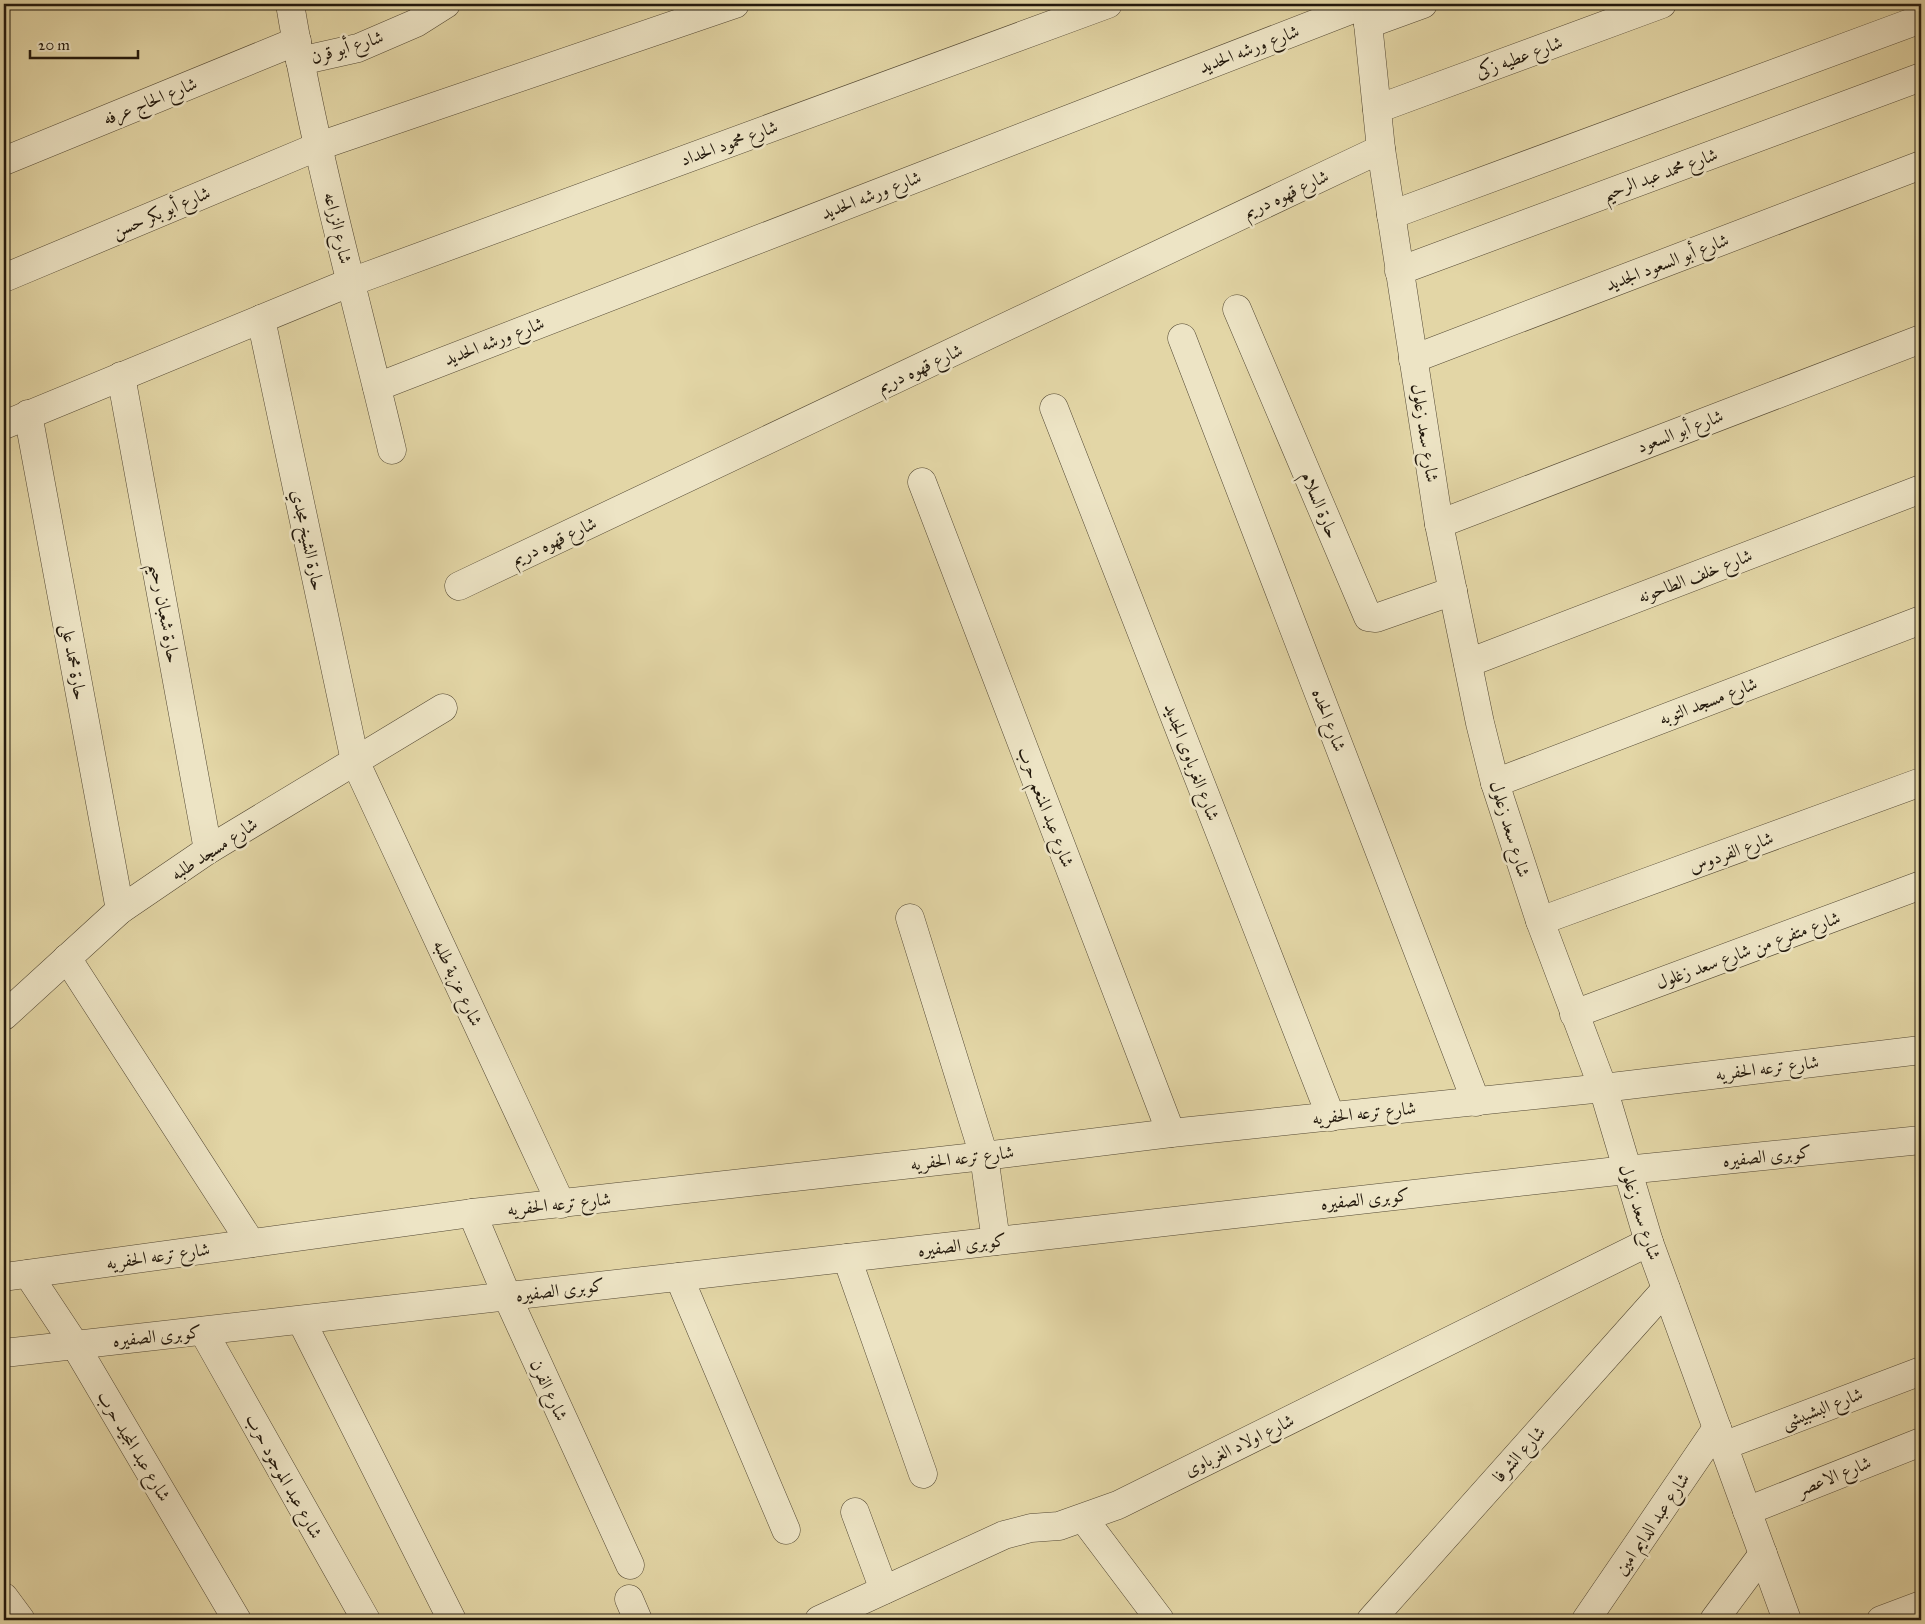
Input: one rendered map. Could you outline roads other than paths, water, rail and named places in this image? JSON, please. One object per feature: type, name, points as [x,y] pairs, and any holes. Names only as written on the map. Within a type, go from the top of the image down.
[{"type":"street","name":"شارع الزراعه","points":[[290,4],[298,51],[319,146],[392,450]]},
{"type":"street","name":"شارع أبو قرن","points":[[298,51],[358,48],[416,23],[446,4]]},
{"type":"street","name":"شارع أبو بكر حسن","points":[[4,278],[319,146],[735,4]]},
{"type":"street","name":"شارع محمود الحداد","points":[[16,420],[351,282],[1108,4]]},
{"type":"street","name":"شارع ورشه الحديد","points":[[377,386],[1367,11],[1423,4]]},
{"type":"street","name":"شارع عطيه زكى","points":[[1377,110],[1662,4]]},
{"type":"street","name":"شارع سعد زعلول","points":[[1367,11],[1380,149],[1439,524],[1495,783],[1540,921],[1603,1088],[1649,1242],[1787,1620]]},
{"type":"street","points":[[1391,215],[1921,19]]},
{"type":"street","name":"شارع الحاج عرفه","points":[[4,161],[298,51]]},
{"type":"street","name":"شارع محمد عبد الرحيم","points":[[1399,271],[1921,77]]},
{"type":"street","name":"شارع قهوه دريم","points":[[459,586],[1380,149]]},
{"type":"street","name":"شارع أبو السعود الجديد","points":[[1413,359],[1921,165]]},
{"type":"street","name":"حارة السلام","points":[[1237,309],[1368,617],[1376,618],[1453,591]]},
{"type":"street","name":"حارة الشيخ مجدي","points":[[261,319],[355,761]]},
{"type":"street","name":"شارع الحده","points":[[1182,338],[1476,1102]]},
{"type":"street","name":"شارع أبو السعود","points":[[1439,524],[1921,339]]},
{"type":"street","name":"حارة شعبان رحيم","points":[[122,376],[208,850]]},
{"type":"street","name":"شارع الغرباوى الجديد","points":[[1054,408],[1331,1117]]},
{"type":"street","name":"حارة محمد على","points":[[16,420],[120,910]]},
{"type":"street","name":"شارع عبد المنعم حرب","points":[[922,482],[1171,1133]]},
{"type":"street","name":"شارع خلف الطاحونه","points":[[1468,663],[1921,489]]},
{"type":"street","name":"شارع مسجد التوبه","points":[[1495,783],[1921,620]]},
{"type":"street","name":"شارع مسجد طلبه","points":[[4,1016],[120,910],[208,850],[443,708]]},
{"type":"street","name":"شارع عزبة طلبه","points":[[355,761],[561,1204]]},
{"type":"street","name":"شارع الفردوس","points":[[1540,921],[1921,782]]},
{"type":"street","name":"شارع متفرع من شارع سعد زغلول","points":[[1574,1014],[1921,885]]},
{"type":"street","points":[[910,918],[984,1156],[996,1241]]},
{"type":"street","points":[[67,958],[251,1243]]},
{"type":"street","name":"شارع ترعه الحفريه","points":[[16,1275],[472,1213],[984,1156],[1171,1133],[1603,1088],[1921,1050]]},
{"type":"street","name":"كوبرى الصفيره","points":[[4,1353],[1626,1170],[1921,1140]]},
{"type":"street","name":"شارع الفرن","points":[[472,1213],[507,1296],[630,1565]]},
{"type":"street","name":"شارع اولاد الغرباوى","points":[[819,1620],[1004,1535],[1032,1528],[1059,1526],[1084,1519],[1118,1505],[1649,1242]]},
{"type":"street","points":[[847,1258],[923,1474]]},
{"type":"street","name":"شارع عبد المجيد حرب","points":[[16,1275],[75,1345],[238,1620]]},
{"type":"street","points":[[679,1277],[786,1530]]},
{"type":"street","name":"شارع الشرفا","points":[[1371,1620],[1666,1289]]},
{"type":"street","points":[[301,1320],[452,1620]]},
{"type":"street","name":"شارع عبد الموجود حرب","points":[[203,1331],[366,1620]]},
{"type":"street","name":"شارع البشبيشى","points":[[1720,1437],[1921,1371]]},
{"type":"street","name":"شارع عبد الدايم امين","points":[[1586,1620],[1720,1437]]},
{"type":"street","name":"شارع الاعصر","points":[[1747,1511],[1921,1442]]},
{"type":"street","points":[[855,1512],[884,1590]]},
{"type":"street","points":[[1084,1519],[1160,1620]]},
{"type":"street","points":[[1714,1620],[1763,1554]]},
{"type":"street","points":[[4,1597],[21,1620]]},
{"type":"street","points":[[1881,1620],[1921,1605]]}]
